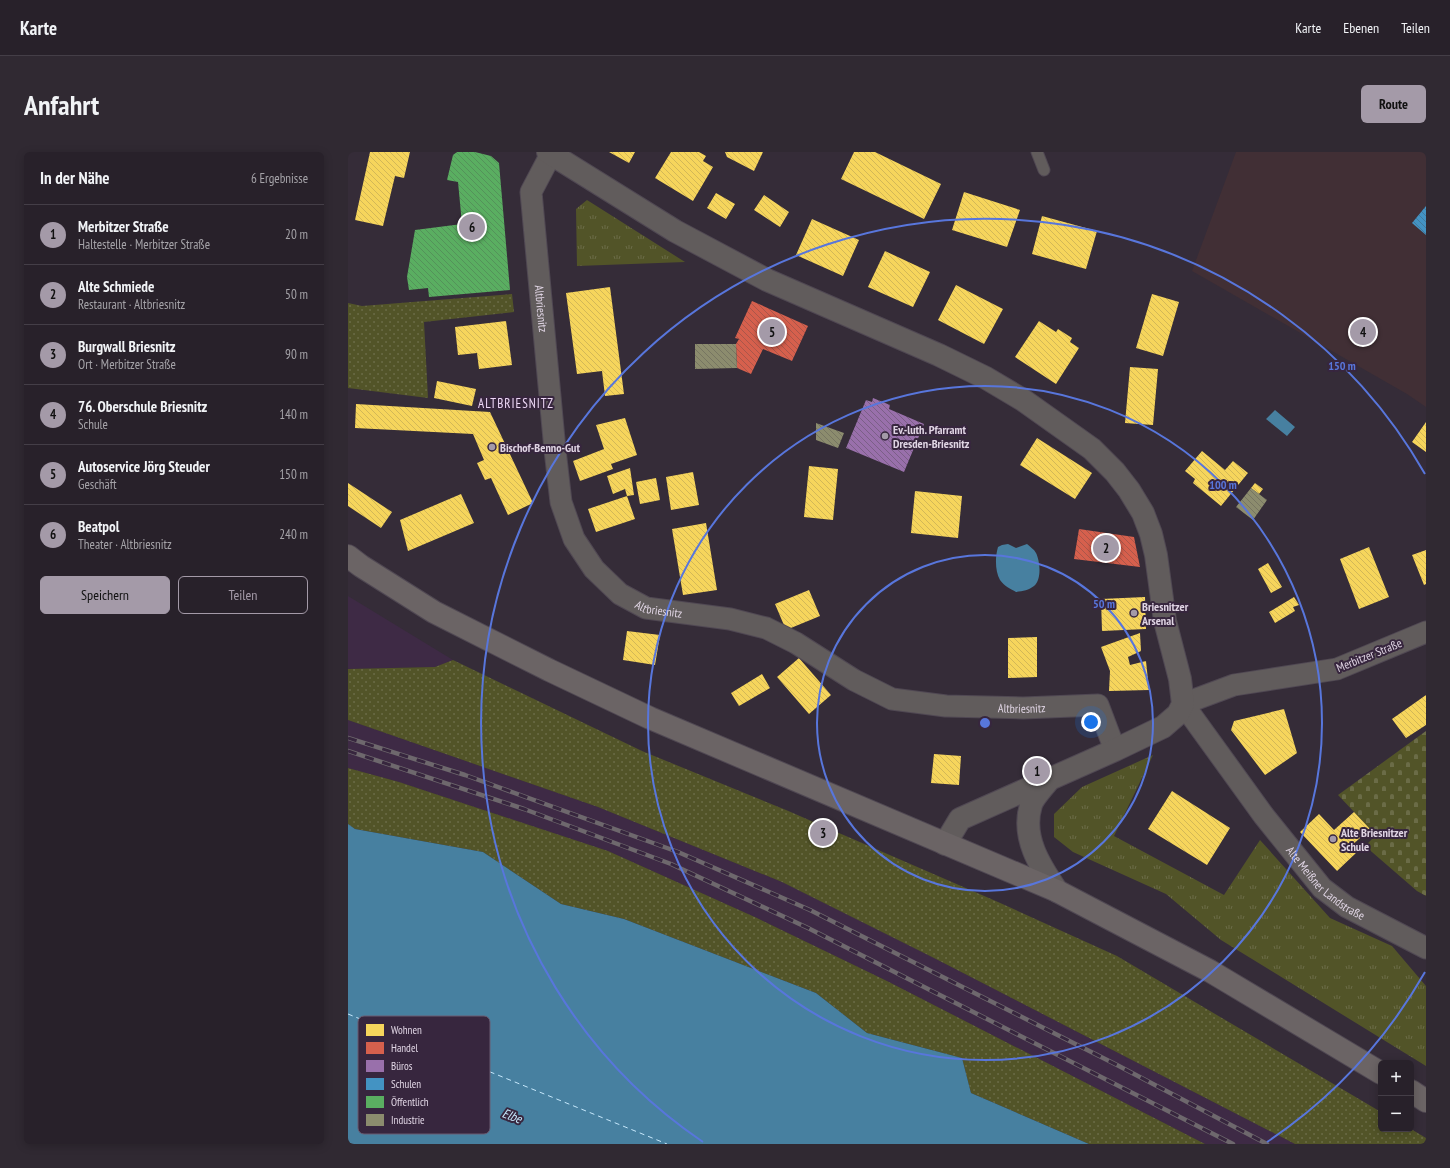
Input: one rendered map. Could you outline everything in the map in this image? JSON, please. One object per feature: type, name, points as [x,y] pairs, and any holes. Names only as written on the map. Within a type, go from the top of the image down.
[{"type":"main road","points":[[348,556],[361,566],[434,612],[549,670],[650,718],[1057,891],[1210,971],[1378,1071]]},
{"type":"main road","points":[[1414,1094],[1426,1101]]},
{"type":"street","points":[[550,153],[675,231],[767,280],[939,355],[986,378],[1023,400],[1092,449],[1115,472],[1129,490],[1143,513],[1151,534],[1156,555],[1165,621],[1180,679],[1183,704],[1178,714],[1163,727],[960,819],[945,844]]},
{"type":"street","name":"Altbriesnitz","points":[[550,153],[531,192],[555,450],[561,502],[574,539],[594,569],[620,594],[646,608],[730,619],[766,628],[796,643],[854,680],[892,699],[946,706],[1022,708],[1098,705],[1115,750]]},
{"type":"street","name":"Merbitzer Straße","points":[[1183,704],[1234,686],[1337,669],[1426,632]]},
{"type":"street","name":"Alte Meißner Landstraße","points":[[1183,704],[1264,816],[1322,888],[1346,907],[1426,948]]},
{"type":"street","points":[[1050,779],[1031,804],[1028,826],[1029,839],[1040,866],[1057,891]]},
{"type":"lane","points":[[1037,152],[1044,170]]},
{"type":"shaded area","points":[[1236,152],[1426,152],[1426,407],[1407,394],[1192,271]]},
{"type":"shaded area","points":[[348,596],[453,660],[435,667],[348,669]]},
{"type":"shaded area","points":[[348,720],[598,807],[782,882],[932,957],[1295,1144],[1205,1144],[887,981],[757,918],[608,851],[399,782],[348,768]]},
{"type":"green space","points":[[587,200],[685,262],[577,266],[576,209]]},
{"type":"green space","points":[[512,294],[514,312],[424,322],[428,398],[348,388],[348,303],[362,306]]},
{"type":"green space","points":[[453,660],[642,751],[786,810],[998,902],[1117,956],[1378,1110],[1378,1132],[1414,1131],[1426,1138],[1426,1144],[1295,1144],[932,957],[782,882],[598,807],[348,720],[348,669],[435,667]]},
{"type":"green space","points":[[1426,731],[1426,896],[1417,891],[1365,846],[1376,835],[1338,795]]},
{"type":"green space","points":[[1153,755],[1114,836],[1224,895],[1260,840],[1330,918],[1392,946],[1426,986],[1426,1066],[1221,940],[1166,894],[1073,852],[1054,837],[1054,814],[1082,787]]},
{"type":"green space","points":[[348,768],[399,782],[608,851],[757,918],[887,981],[1205,1144],[1089,1144],[971,1093],[962,1058],[867,1033],[816,993],[624,919],[561,904],[483,852],[355,829],[348,824]]},
{"type":"water","points":[[1275,410],[1295,427],[1287,436],[1266,419]]},
{"type":"water","points":[[1008,544],[1016,548],[1027,544],[1036,553],[1039,565],[1039,575],[1037,583],[1034,586],[1023,591],[1016,592],[1000,580],[996,568],[997,551],[998,547]]},
{"type":"water","name":"Elbe","points":[[348,824],[355,829],[483,852],[561,904],[624,919],[816,993],[867,1033],[962,1058],[971,1093],[1089,1144],[348,1144]]},
{"type":"building: Wohnen","points":[[370,152],[410,152],[404,178],[395,176],[383,226],[355,220]]},
{"type":"building: Wohnen","points":[[609,152],[635,152],[629,163]]},
{"type":"building: Wohnen","points":[[671,152],[699,152],[706,156],[703,161],[713,167],[693,201],[655,178]]},
{"type":"building: Wohnen","points":[[725,152],[763,152],[754,171],[727,157]]},
{"type":"building: Wohnen","points":[[854,152],[875,152],[941,184],[924,219],[841,179]]},
{"type":"building: Wohnen","points":[[964,192],[1020,210],[1007,247],[952,230]]},
{"type":"building: Wohnen","points":[[716,193],[735,204],[726,219],[707,208]]},
{"type":"building: Wohnen","points":[[764,195],[789,212],[780,227],[754,210]]},
{"type":"building: Wohnen","points":[[1042,216],[1097,231],[1086,269],[1032,254]]},
{"type":"building: Wohnen","points":[[812,219],[859,240],[843,276],[796,255]]},
{"type":"building: Wohnen","points":[[885,251],[930,272],[913,307],[868,287]]},
{"type":"building: Wohnen","points":[[956,285],[1003,309],[984,344],[938,320]]},
{"type":"building: Wohnen","points":[[610,287],[624,394],[605,396],[602,371],[577,374],[566,293]]},
{"type":"building: Wohnen","points":[[1152,294],[1179,302],[1163,356],[1136,348]]},
{"type":"building: Wohnen","points":[[506,321],[512,365],[479,369],[477,353],[458,355],[455,327]]},
{"type":"building: Wohnen","points":[[1039,321],[1056,332],[1058,329],[1072,338],[1070,342],[1079,348],[1056,384],[1015,357]]},
{"type":"building: Wohnen","points":[[1130,367],[1158,369],[1153,425],[1125,423]]},
{"type":"building: Wohnen","points":[[437,381],[476,389],[472,406],[434,398]]},
{"type":"building: Wohnen","name":"Bischof-Benno-Gut","points":[[356,404],[490,412],[533,503],[508,515],[491,478],[485,480],[477,463],[484,460],[473,434],[355,428]]},
{"type":"building: Wohnen","points":[[625,418],[637,455],[611,464],[613,469],[580,481],[573,461],[604,449],[596,425]]},
{"type":"building: Wohnen","points":[[1426,422],[1426,452],[1412,442]]},
{"type":"building: Wohnen","points":[[1037,438],[1092,473],[1075,499],[1020,465]]},
{"type":"building: Wohnen","points":[[1202,451],[1225,470],[1233,461],[1248,473],[1221,506],[1193,483],[1195,479],[1185,471]]},
{"type":"building: Wohnen","points":[[809,466],[838,469],[833,520],[804,517]]},
{"type":"building: Wohnen","points":[[630,468],[634,495],[627,496],[625,489],[613,494],[607,476]]},
{"type":"building: Wohnen","points":[[693,472],[699,505],[671,510],[666,477]]},
{"type":"building: Wohnen","points":[[656,478],[660,500],[640,504],[636,482]]},
{"type":"building: Wohnen","points":[[348,483],[392,512],[381,528],[348,506]]},
{"type":"building: Wohnen","points":[[1255,483],[1263,489],[1259,494],[1251,488]]},
{"type":"building: Wohnen","points":[[915,491],[962,496],[958,538],[911,533]]},
{"type":"building: Wohnen","points":[[461,494],[474,523],[408,551],[400,520]]},
{"type":"building: Wohnen","points":[[627,496],[635,519],[596,532],[588,509]]},
{"type":"building: Wohnen","points":[[706,523],[717,590],[683,595],[672,529]]},
{"type":"building: Wohnen","points":[[1369,547],[1389,597],[1359,609],[1340,559]]},
{"type":"building: Wohnen","points":[[1426,550],[1426,584],[1424,585],[1412,555]]},
{"type":"building: Wohnen","points":[[1268,563],[1282,587],[1271,593],[1258,569]]},
{"type":"building: Wohnen","points":[[809,590],[820,616],[786,630],[775,604]]},
{"type":"building: Wohnen","points":[[1145,597],[1146,629],[1102,631],[1101,599]]},
{"type":"building: Wohnen","points":[[1294,597],[1299,605],[1293,607],[1295,611],[1275,623],[1269,612]]},
{"type":"building: Wohnen","points":[[627,631],[660,635],[655,665],[623,660]]},
{"type":"building: Wohnen","points":[[1140,633],[1141,651],[1128,657],[1130,665],[1146,661],[1149,690],[1109,691],[1110,671],[1101,647]]},
{"type":"building: Wohnen","points":[[1037,637],[1037,677],[1008,678],[1008,638]]},
{"type":"building: Wohnen","points":[[799,658],[831,695],[809,714],[777,677]]},
{"type":"building: Wohnen","points":[[762,674],[770,688],[739,706],[731,693]]},
{"type":"building: Wohnen","points":[[1426,695],[1426,725],[1406,738],[1392,719]]},
{"type":"building: Wohnen","points":[[1284,709],[1297,753],[1265,775],[1231,730],[1234,721]]},
{"type":"building: Wohnen","points":[[934,754],[961,756],[959,785],[931,783]]},
{"type":"building: Wohnen","points":[[1172,791],[1230,828],[1207,865],[1148,829]]},
{"type":"building: Wohnen","name":"Alte Briesnitzer Schule","points":[[1354,812],[1370,829],[1350,847],[1356,853],[1337,871],[1300,832],[1319,814],[1334,830]]},
{"type":"building: Handel","points":[[752,301],[808,326],[792,361],[763,349],[751,374],[737,368],[736,344],[739,339],[735,338]]},
{"type":"building: Handel","points":[[1079,529],[1134,537],[1140,567],[1074,559]]},
{"type":"building: Büros","name":"Ev.-luth. Pfarramt Dresden-Briesnitz","points":[[873,398],[890,405],[889,409],[924,424],[904,472],[846,448],[866,400],[872,402]]},
{"type":"building: Schulen","points":[[1426,206],[1426,235],[1412,223]]},
{"type":"building: Öffentlich","points":[[457,152],[475,152],[491,156],[499,163],[510,290],[429,297],[428,288],[409,290],[407,277],[415,230],[462,224],[458,182],[447,180],[453,155]]},
{"type":"building: Industrie","points":[[695,344],[736,344],[737,368],[695,369]]},
{"type":"building: Industrie","points":[[816,423],[844,433],[838,448],[816,440]]},
{"type":"building: Industrie","points":[[1251,488],[1267,500],[1253,520],[1236,507]]},
{"type":"ferry route","points":[[348,1014],[358,1018]]},
{"type":"ferry route","points":[[490,1072],[667,1144]]},
{"type":"railway","points":[[348,738],[465,775],[678,852],[810,910],[1117,1065],[1267,1144]]},
{"type":"railway","points":[[348,751],[524,809],[671,864],[808,928],[1233,1144]]},
{"type":"place","name":"Beatpol","points":[[472,227]]},
{"type":"place","name":"Autoservice Jörg Steuder","points":[[772,332]]},
{"type":"place","name":"76. Oberschule Briesnitz","points":[[1363,332]]},
{"type":"place","name":"Ev.-luth. Pfarramt Dresden-Briesnitz","points":[[885,436]]},
{"type":"place","name":"Bischof-Benno-Gut","points":[[492,447]]},
{"type":"place","name":"Alte Schmiede","points":[[1106,548]]},
{"type":"place","name":"Briesnitzer Arsenal","points":[[1134,613]]},
{"type":"place","name":"Merbitzer Straße","points":[[1037,771]]},
{"type":"place","name":"Burgwall Briesnitz","points":[[823,833]]},
{"type":"place","name":"Alte Briesnitzer Schule","points":[[1333,839]]},
{"type":"district","name":"ALTBRIESNITZ","points":[[516,403]]}]
